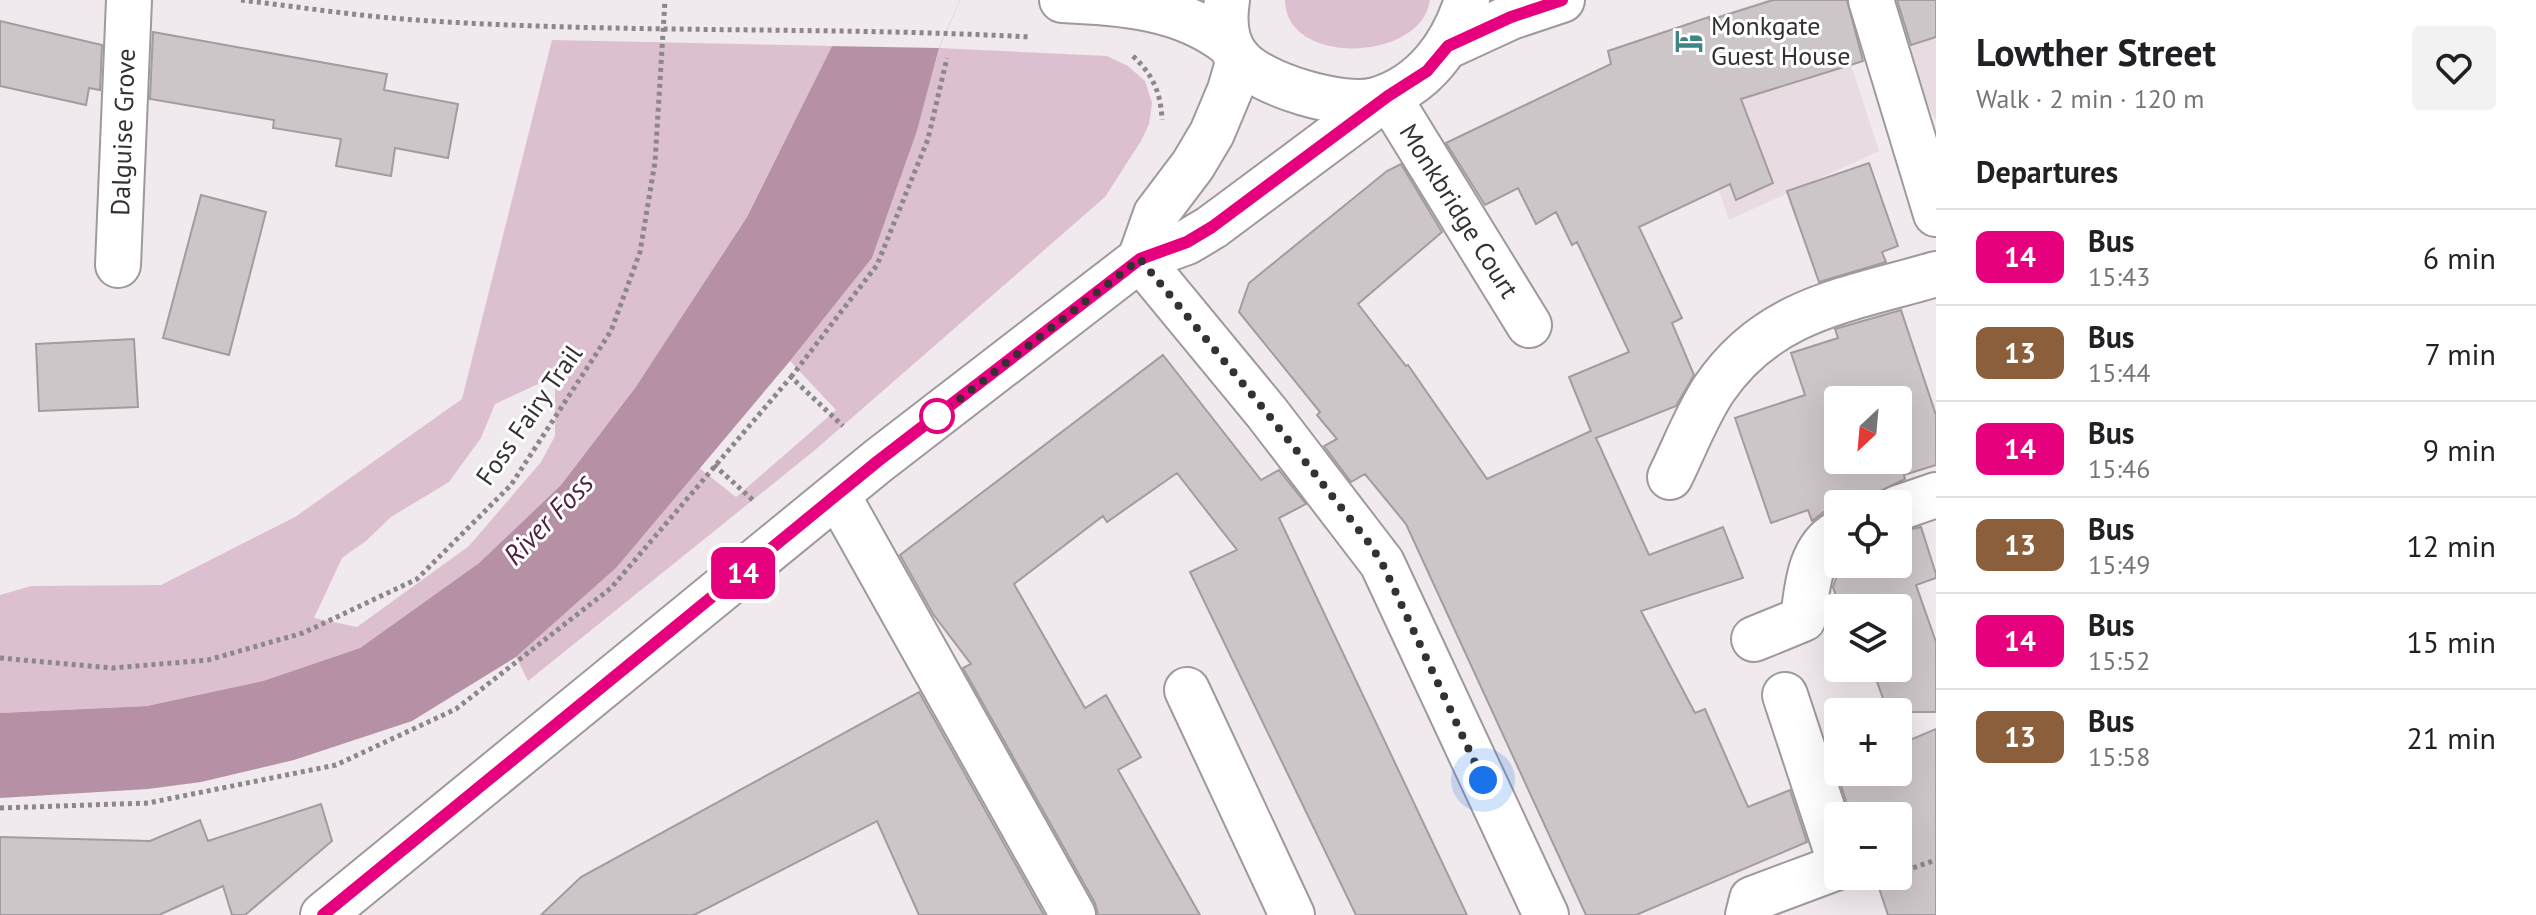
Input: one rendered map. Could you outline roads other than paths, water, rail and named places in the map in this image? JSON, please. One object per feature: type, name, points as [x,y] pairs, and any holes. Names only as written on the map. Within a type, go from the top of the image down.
[{"type":"street","name":"Dalguise Grove","points":[[118,265],[129,0]]},
{"type":"street","points":[[1062,0],[1145,6],[1189,19],[1269,80],[1294,91],[1353,101],[1372,101],[1388,96]]},
{"type":"street","points":[[1140,259],[1156,214],[1193,165],[1212,133],[1230,90],[1234,51],[1226,28],[1227,0]]},
{"type":"street","points":[[323,915],[878,461],[1140,259],[1187,242],[1212,227],[1388,96],[1427,71],[1448,46],[1467,0]]},
{"type":"street","points":[[1448,46],[1511,17],[1562,0]]},
{"type":"street","points":[[1871,0],[1936,214]]},
{"type":"street","name":"Monkbridge Court","points":[[1388,96],[1529,325]]},
{"type":"street","points":[[1140,259],[1267,413],[1382,563],[1546,915]]},
{"type":"street","points":[[1670,477],[1712,391],[1736,360],[1759,338],[1814,309],[1936,274]]},
{"type":"street","points":[[1912,503],[1936,495]]},
{"type":"street","points":[[838,496],[1073,915]]},
{"type":"street","points":[[1754,639],[1803,619],[1810,572],[1824,545]]},
{"type":"street","points":[[1187,690],[1292,915]]},
{"type":"street","points":[[1785,695],[1824,813]]},
{"type":"street","points":[[1748,915],[1752,899],[1824,872]]},
{"type":"water","name":"River Foss","points":[[844,0],[960,0],[939,48],[917,131],[872,258],[616,568],[516,657],[412,721],[294,760],[201,782],[148,789],[0,798],[0,713],[147,706],[263,681],[360,648],[479,563],[561,485],[635,388],[747,217],[832,46]]},
{"type":"place","name":"Monkgate Guest House","points":[[1689,41]]}]
